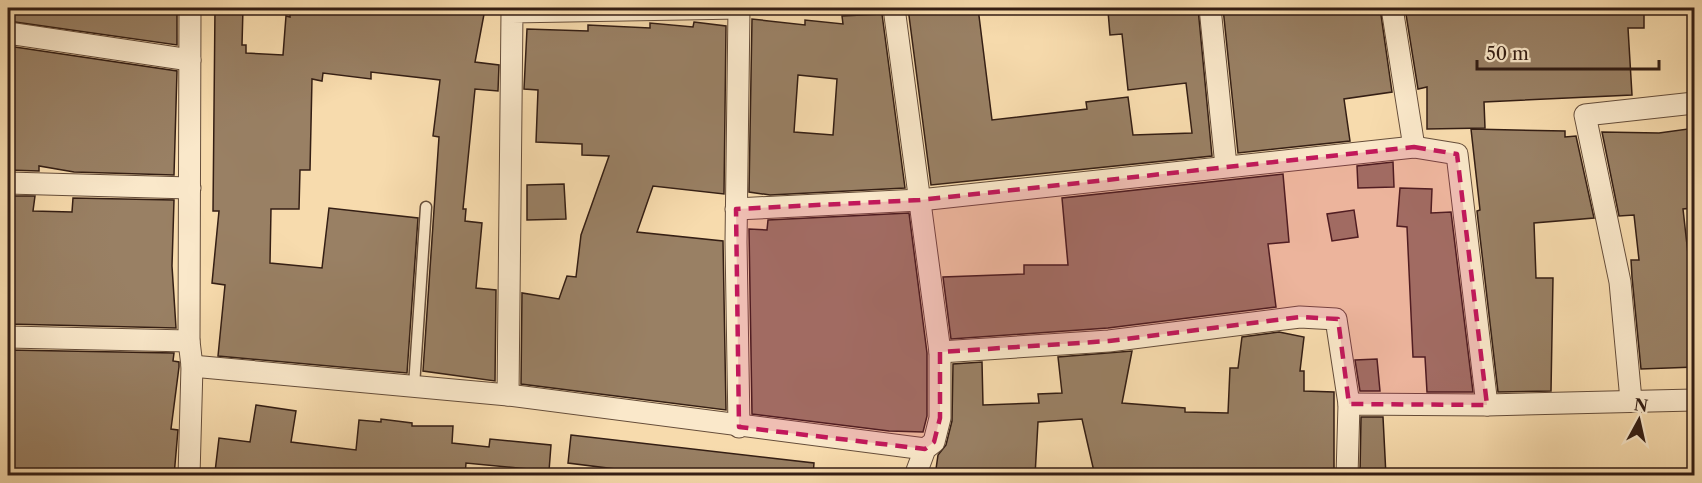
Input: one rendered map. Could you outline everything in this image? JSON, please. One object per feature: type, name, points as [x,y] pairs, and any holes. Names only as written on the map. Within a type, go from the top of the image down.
[{"type":"street","points":[[189,476],[192,366],[189,341],[190,8]]},
{"type":"street","points":[[508,395],[512,12],[740,8],[736,209],[739,427]]},
{"type":"street","points":[[894,8],[940,352],[940,418],[934,442],[925,448],[915,476]]},
{"type":"street","points":[[1210,8],[1227,166]]},
{"type":"street","points":[[1392,8],[1414,147]]},
{"type":"street","points":[[8,33],[190,60]]},
{"type":"street","points":[[1631,400],[1620,282],[1585,115],[1695,103]]},
{"type":"street","points":[[736,209],[920,200],[1414,147],[1457,154],[1486,405]]},
{"type":"street","points":[[8,183],[190,188]]},
{"type":"street","points":[[940,352],[1109,341],[1300,317],[1336,319],[1349,404],[1347,476]]},
{"type":"street","points":[[8,337],[189,341]]},
{"type":"street","points":[[192,366],[508,395],[739,427],[925,448]]},
{"type":"street","points":[[1349,404],[1486,405],[1695,400]]},
{"type":"lane","points":[[414,386],[426,207]]},
{"type":"highlighted area","points":[[1414,147],[1457,154],[1487,405],[1349,404],[1338,319],[1300,317],[1109,341],[940,352],[940,418],[934,442],[925,449],[739,427],[736,209],[920,200]]},
{"type":"building","points":[[8,8],[177,8],[177,45],[8,21]]},
{"type":"building","points":[[215,8],[243,8],[242,45],[246,45],[246,53],[283,55],[286,16],[290,17],[290,8],[485,9],[475,62],[499,65],[498,91],[475,89],[463,209],[466,209],[465,221],[482,223],[476,288],[496,290],[495,381],[423,371],[439,137],[433,136],[440,80],[371,72],[371,79],[323,73],[322,81],[312,79],[310,170],[300,170],[299,209],[271,209],[270,263],[322,268],[329,208],[418,218],[407,373],[218,356],[225,285],[212,283],[219,211],[213,211]]},
{"type":"building","points":[[908,8],[978,8],[992,120],[1087,109],[1086,102],[1128,97],[1133,135],[1192,133],[1186,83],[1128,90],[1122,34],[1110,35],[1108,11],[1198,8],[1212,156],[931,185]]},
{"type":"building","points":[[1223,8],[1380,8],[1392,92],[1344,99],[1350,141],[1238,153]]},
{"type":"building","points":[[1405,8],[1644,8],[1644,28],[1628,28],[1632,95],[1484,102],[1485,128],[1427,129],[1427,87],[1418,89]]},
{"type":"building","points":[[882,14],[905,188],[770,195],[749,192],[752,19],[805,25],[805,20],[843,24],[842,16]],"holes":[[[798,75],[837,79],[833,135],[794,132]]]},
{"type":"building","points":[[694,22],[726,26],[724,194],[653,186],[637,232],[723,241],[726,410],[521,384],[522,293],[559,299],[567,276],[576,277],[581,235],[609,156],[582,155],[582,144],[536,142],[538,90],[524,89],[527,29],[588,31],[588,25],[650,28],[650,23],[693,27]]},
{"type":"building","points":[[8,46],[177,71],[174,175],[74,172],[39,166],[39,171],[8,170]]},
{"type":"building","points":[[1695,128],[1695,163],[1688,164],[1693,208],[1683,209],[1688,254],[1695,254],[1695,367],[1641,369],[1631,260],[1639,260],[1634,215],[1619,216],[1602,132],[1659,133]]},
{"type":"building","points":[[1471,129],[1565,131],[1565,137],[1576,136],[1594,218],[1534,223],[1536,278],[1553,278],[1551,391],[1498,392],[1477,211],[1480,210]]},
{"type":"building","points":[[1393,162],[1394,187],[1358,188],[1357,166]]},
{"type":"building","points":[[1283,174],[1289,242],[1268,244],[1276,307],[1108,328],[951,339],[943,277],[1024,274],[1024,265],[1068,265],[1062,198]]},
{"type":"building","points":[[564,184],[566,219],[527,220],[527,185]]},
{"type":"building","points":[[1400,188],[1432,189],[1431,213],[1451,212],[1473,392],[1427,392],[1425,357],[1413,357],[1407,227],[1397,226]]},
{"type":"building","points":[[8,196],[35,196],[33,211],[72,212],[73,198],[174,200],[172,266],[176,328],[8,324]]},
{"type":"building","points":[[1354,210],[1358,237],[1332,241],[1327,214]]},
{"type":"building","points":[[909,213],[927,353],[927,416],[923,432],[889,431],[752,414],[749,229],[767,230],[768,220]]},
{"type":"building","points":[[1279,332],[1304,337],[1300,371],[1304,371],[1304,391],[1334,392],[1334,473],[1330,473],[1330,476],[1095,476],[1082,419],[1038,422],[1035,476],[935,476],[938,455],[946,445],[952,421],[953,364],[982,362],[983,405],[1039,403],[1038,394],[1062,393],[1058,357],[1132,351],[1122,403],[1185,408],[1185,412],[1228,413],[1230,368],[1238,368],[1242,337]]},
{"type":"building","points":[[8,350],[174,353],[173,361],[179,362],[179,367],[171,429],[178,430],[174,476],[124,470],[124,476],[66,471],[65,475],[8,473]]},
{"type":"building","points":[[1377,359],[1380,391],[1360,391],[1355,360]]},
{"type":"building","points":[[256,405],[296,411],[291,442],[356,450],[359,420],[381,422],[381,419],[412,423],[412,426],[453,426],[452,443],[489,447],[490,439],[551,445],[549,471],[466,463],[465,476],[249,476],[215,472],[219,438],[250,442]]},
{"type":"building","points":[[1361,417],[1383,417],[1386,476],[1360,474]]},
{"type":"building","points":[[571,435],[814,463],[813,476],[630,476],[631,471],[568,463]]}]
